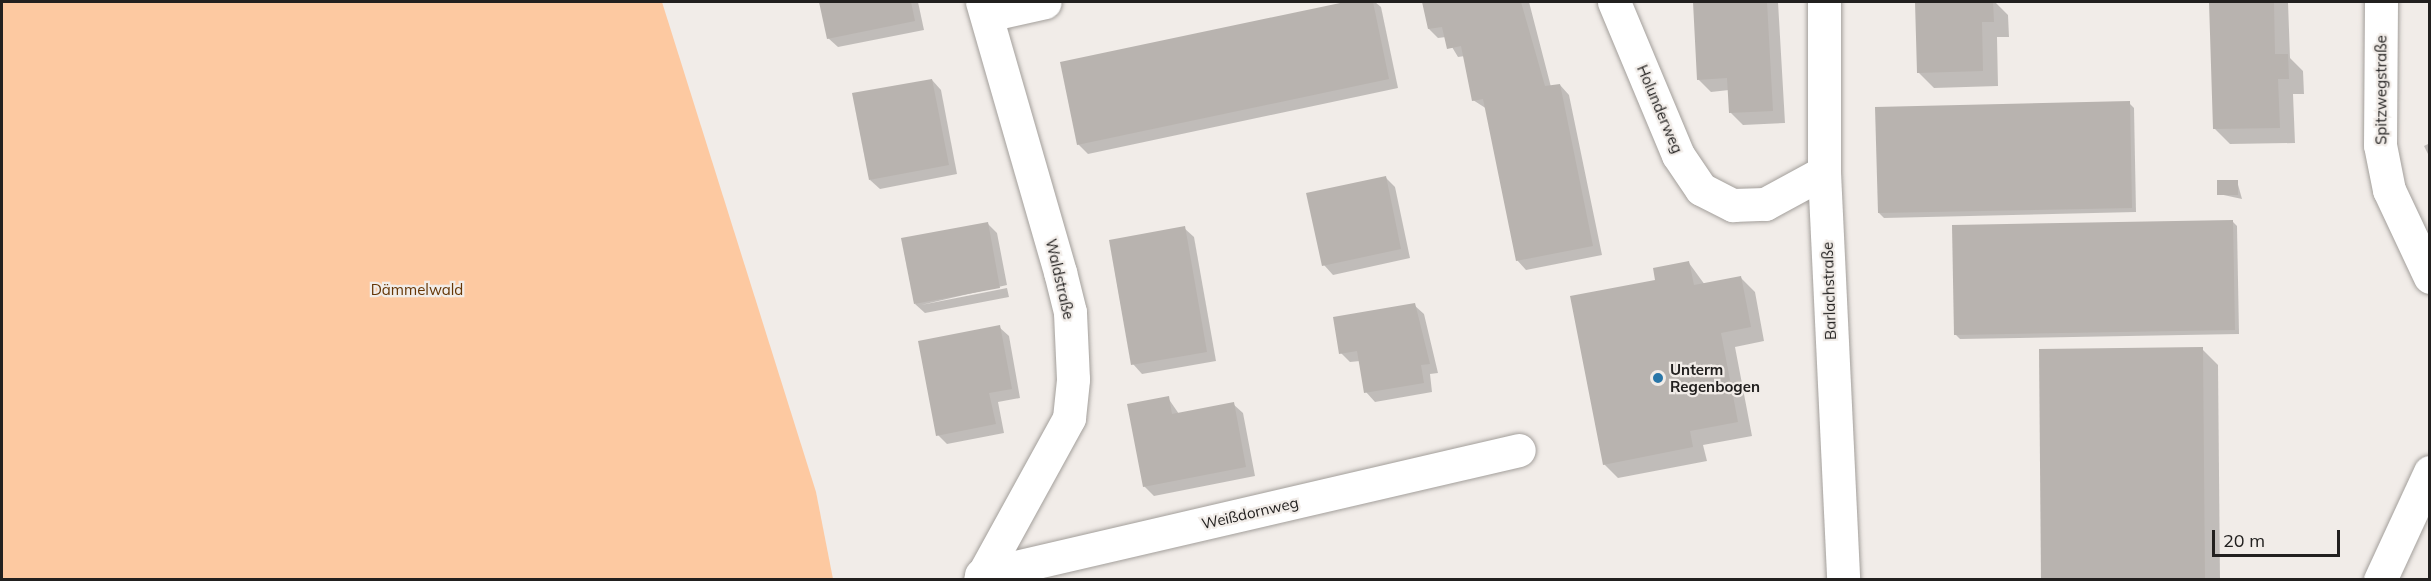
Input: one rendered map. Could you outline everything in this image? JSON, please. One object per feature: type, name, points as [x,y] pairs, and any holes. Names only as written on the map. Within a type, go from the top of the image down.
[{"type":"street","points":[[985,8],[1045,2]]},
{"type":"street","name":"Holunderweg","points":[[1614,2],[1678,155],[1701,189],[1733,205],[1764,204],[1824,172]]},
{"type":"street","name":"Barlachstraße","points":[[1824,2],[1824,172],[1843,579]]},
{"type":"street","name":"Spitzwegstraße","points":[[2381,2],[2380,145],[2389,190],[2430,277]]},
{"type":"street","name":"Waldstraße","points":[[981,577],[1069,418],[1073,379],[1070,312],[985,8]]},
{"type":"street","name":"Weißdornweg","points":[[981,577],[1519,450]]},
{"type":"street","points":[[2380,579],[2399,529],[2430,472]]},
{"type":"green space","name":"Dämmelwald","points":[[2,2],[662,2],[816,492],[833,579],[2,579]]},
{"type":"building","points":[[819,2],[911,2],[915,21],[827,39]]},
{"type":"building","points":[[1345,2],[1373,2],[1389,79],[1077,145],[1060,62]]},
{"type":"building","points":[[1422,2],[1521,2],[1545,86],[1560,84],[1593,246],[1516,261],[1483,99],[1472,101],[1461,46],[1447,49],[1442,27],[1428,29]]},
{"type":"building","points":[[1693,2],[1767,2],[1773,111],[1729,113],[1727,78],[1697,80]]},
{"type":"building","points":[[1915,2],[1993,2],[1994,22],[1982,22],[1983,71],[1917,73]]},
{"type":"building","points":[[2209,2],[2274,2],[2275,54],[2288,54],[2289,79],[2278,79],[2280,128],[2213,129]]},
{"type":"building","points":[[932,79],[949,165],[869,180],[852,93]]},
{"type":"building","points":[[2130,101],[2132,208],[1878,213],[1875,107]]},
{"type":"building","points":[[1386,176],[1401,249],[1322,266],[1306,193]]},
{"type":"building","points":[[2217,180],[2238,180],[2238,195],[2217,195]]},
{"type":"building","points":[[2233,220],[2235,330],[1954,335],[1952,225]]},
{"type":"building","points":[[988,222],[1000,288],[914,304],[901,238]]},
{"type":"building","points":[[1185,226],[1207,352],[1131,365],[1109,240]]},
{"type":"building","name":"Unterm Regenbogen","points":[[1689,261],[1694,285],[1741,276],[1751,327],[1721,333],[1738,422],[1690,431],[1693,447],[1603,465],[1570,296],[1655,280],[1653,268]]},
{"type":"building","points":[[1415,303],[1430,364],[1421,365],[1424,383],[1364,393],[1357,351],[1339,354],[1333,317]]},
{"type":"building","points":[[1000,325],[1012,389],[989,393],[996,424],[936,436],[918,341]]},
{"type":"building","points":[[2203,347],[2205,580],[2041,580],[2039,349]]},
{"type":"building","points":[[1169,396],[1172,414],[1234,402],[1246,467],[1143,487],[1127,404]]},
{"type":"place","name":"Unterm Regenbogen","points":[[1658,378]]}]
